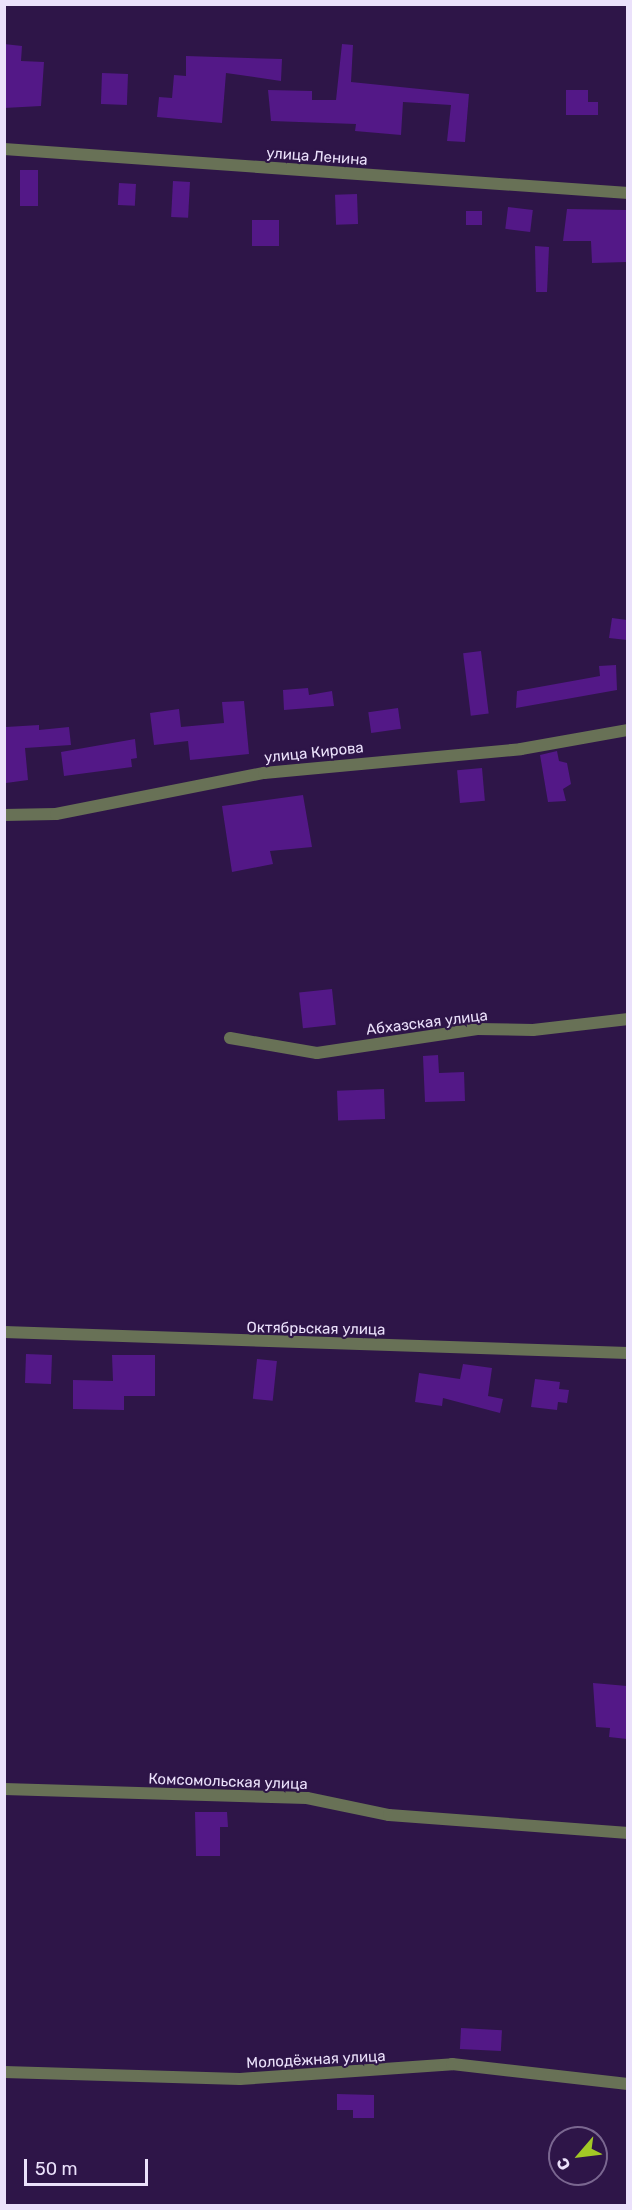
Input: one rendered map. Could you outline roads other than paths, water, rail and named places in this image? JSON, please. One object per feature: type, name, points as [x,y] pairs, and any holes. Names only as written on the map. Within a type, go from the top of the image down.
[{"type":"street","name":"улица Ленина","points":[[4,149],[627,193]]},
{"type":"street","name":"улица Кирова","points":[[4,815],[56,814],[264,772],[521,749],[627,730]]},
{"type":"street","name":"Абхазская улица","points":[[230,1038],[316,1053],[477,1029],[533,1030],[627,1019]]},
{"type":"street","name":"Октябрьская улица","points":[[4,1332],[627,1353]]},
{"type":"street","name":"Комсомольская улица","points":[[4,1790],[307,1798],[389,1815],[627,1833]]},
{"type":"street","name":"Молодёжная улица","points":[[4,2072],[240,2079],[452,2064],[627,2084]]}]
